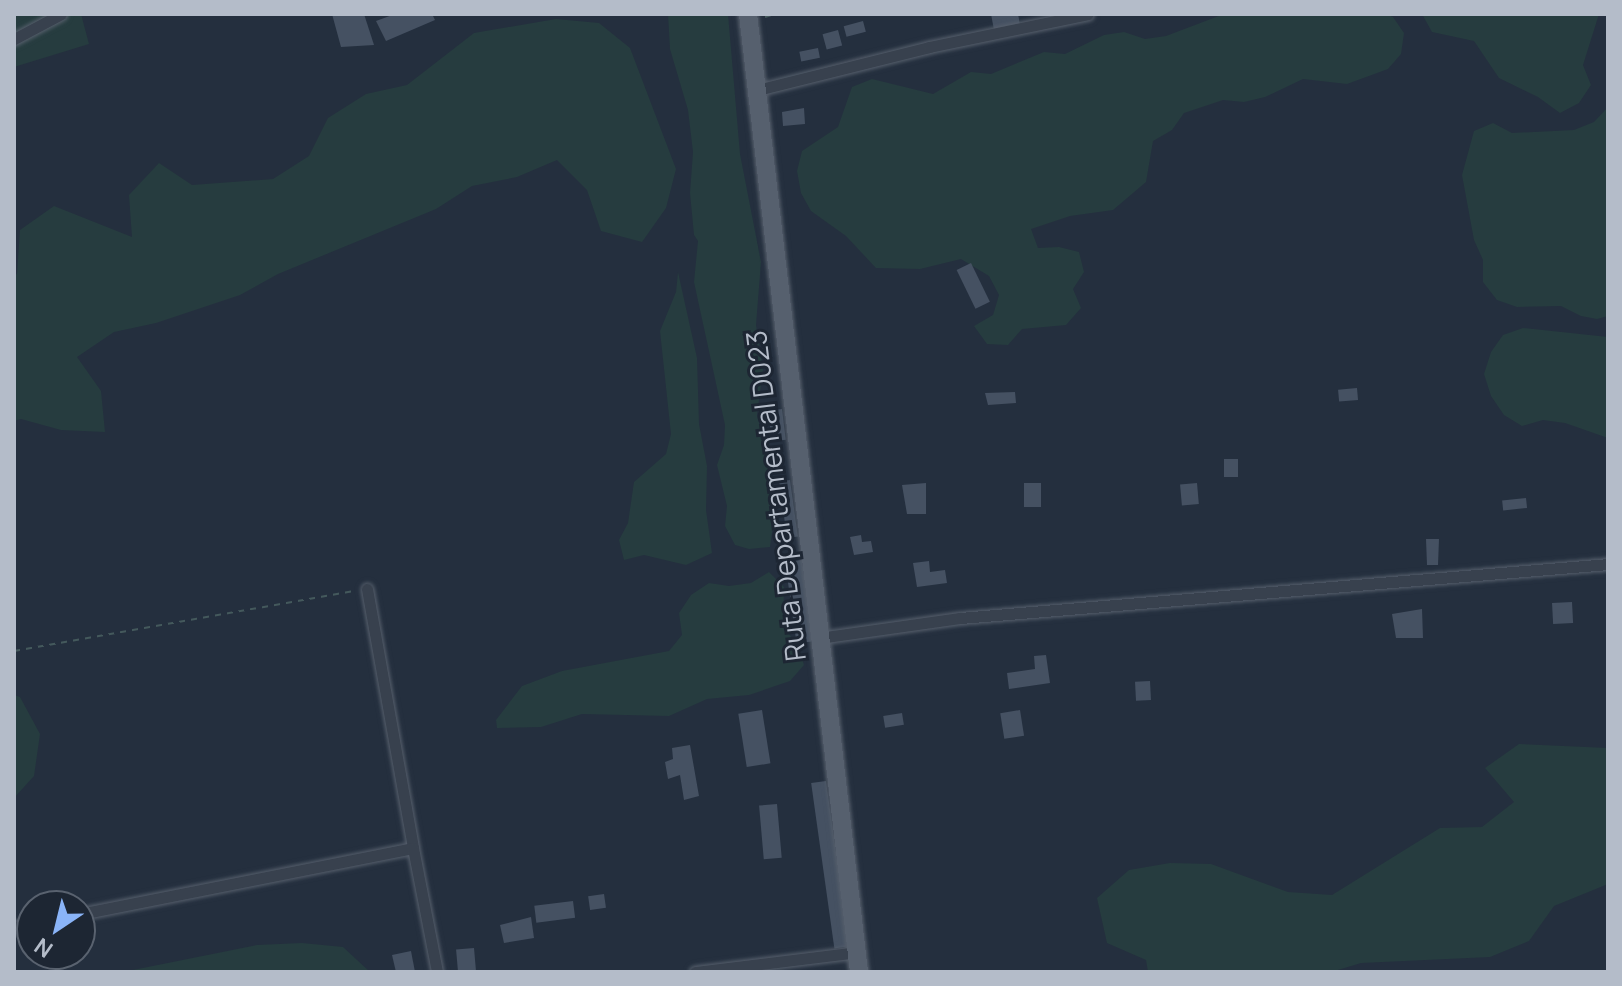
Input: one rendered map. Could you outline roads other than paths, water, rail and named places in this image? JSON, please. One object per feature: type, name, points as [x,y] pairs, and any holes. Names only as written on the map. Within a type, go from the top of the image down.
[{"type":"main road","name":"Ruta Departamental D023","points":[[748,14],[859,972]]},
{"type":"street","points":[[14,39],[61,14]]},
{"type":"street","points":[[757,90],[929,47],[1088,14]]},
{"type":"street","points":[[819,638],[960,618],[1608,564]]},
{"type":"street","points":[[367,589],[437,972]]},
{"type":"street","points":[[96,911],[413,848]]},
{"type":"street","points":[[695,972],[857,952]]}]
